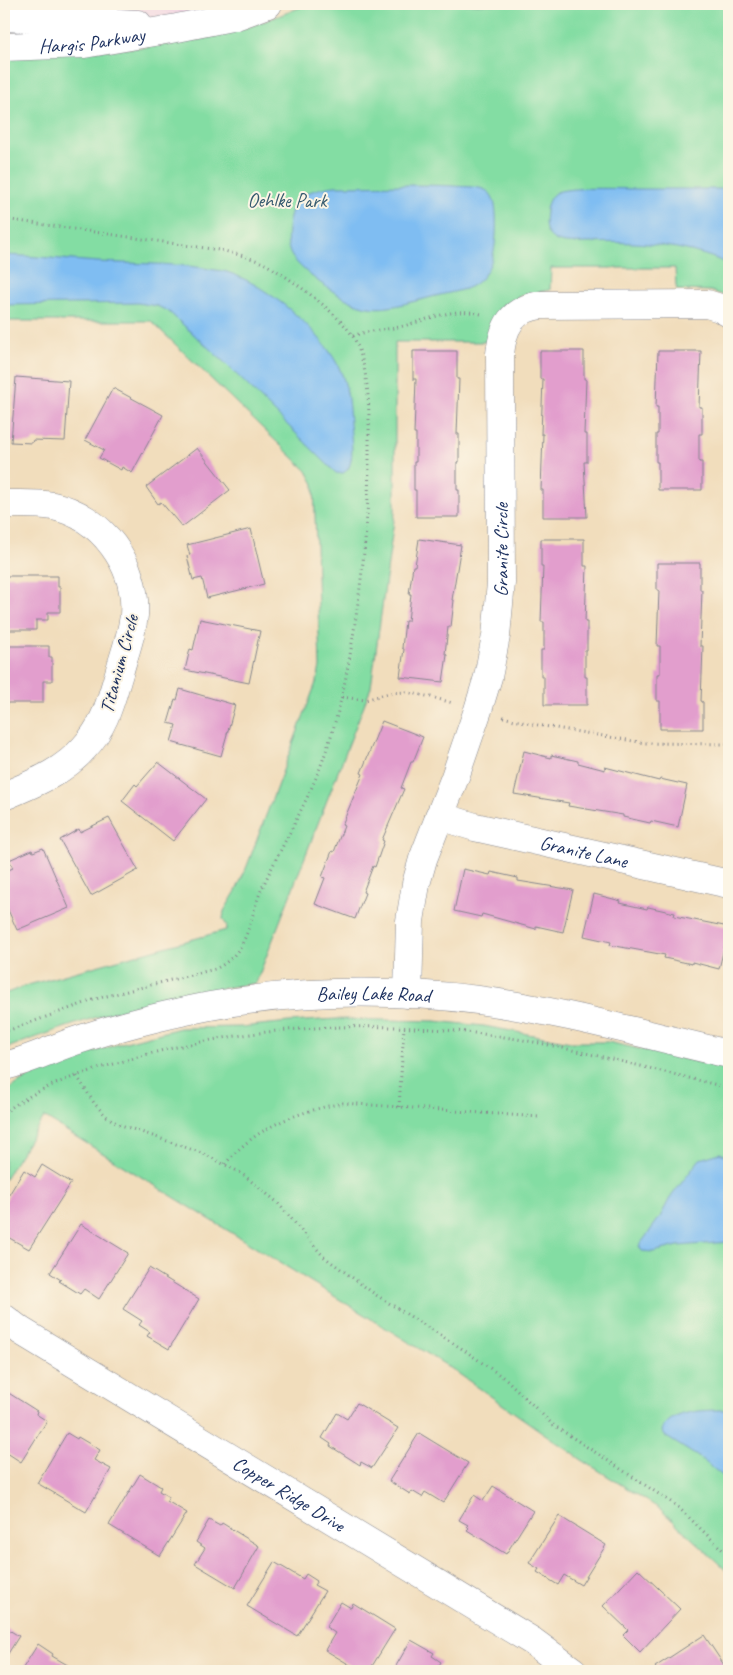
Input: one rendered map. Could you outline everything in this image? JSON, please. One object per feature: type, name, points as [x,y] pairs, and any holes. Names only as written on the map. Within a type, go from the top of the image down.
[{"type":"street","name":"Hargis Parkway","points":[[4,47],[84,44],[236,16],[268,4]]},
{"type":"street","name":"Hargis Parkway","points":[[4,17],[123,23],[177,28]]},
{"type":"street","name":"Granite Circle","points":[[408,994],[409,942],[413,901],[423,859],[478,710],[488,677],[496,636],[501,583],[500,354],[501,339],[507,325],[524,309],[541,305],[708,304],[729,313]]},
{"type":"street","name":"Titanium Circle","points":[[4,504],[52,506],[79,515],[95,527],[114,547],[124,563],[132,588],[134,613],[130,636],[109,708],[94,736],[77,756],[57,772],[4,796]]},
{"type":"street","name":"Granite Lane","points":[[439,816],[475,827],[729,884]]},
{"type":"street","name":"Bailey Lake Road","points":[[9,1068],[70,1042],[116,1028],[211,1006],[255,999],[309,995],[408,994],[464,998],[558,1014],[729,1054]]},
{"type":"street","name":"Copper Ridge Drive","points":[[4,1318],[21,1331],[532,1641],[573,1671]]},
{"type":"path","points":[[4,219],[208,248],[244,256],[265,264],[289,280],[340,321],[353,336],[363,364],[368,390],[368,502],[366,538],[356,616],[342,696],[316,778],[262,888],[244,943],[233,958],[220,967],[203,973],[99,998],[4,1032]]},
{"type":"path","points":[[353,336],[401,327],[453,312],[468,311],[486,316]]},
{"type":"path","points":[[342,696],[365,700],[389,693],[406,692],[431,696],[455,704]]},
{"type":"path","points":[[499,716],[526,723],[645,743],[727,744]]},
{"type":"path","points":[[399,1107],[404,1027]]},
{"type":"path","points":[[4,1113],[33,1094],[77,1076],[151,1052],[240,1036],[305,1028],[404,1027],[470,1032],[548,1045],[729,1088]]},
{"type":"path","points":[[77,1076],[94,1103],[106,1116],[118,1124],[202,1153],[241,1173],[277,1202],[323,1256],[376,1295],[461,1348],[507,1380],[552,1424],[676,1506],[729,1556]]},
{"type":"path","points":[[225,1164],[249,1139],[286,1119],[313,1109],[342,1103],[539,1117]]},
{"type":"shaded area","points":[[4,4],[268,4],[177,28]]},
{"type":"green space","name":"Oehlke Park","points":[[308,4],[729,4],[729,297],[710,291],[677,290],[675,268],[551,268],[550,290],[532,292],[511,301],[495,319],[487,342],[395,342],[395,513],[371,687],[256,983],[182,995],[139,1005],[54,1031],[4,1049],[4,994],[28,985],[226,930],[227,926],[223,919],[224,911],[236,891],[247,866],[317,680],[320,667],[314,484],[307,471],[151,321],[4,321],[4,54],[117,49],[173,44],[229,33]]},
{"type":"green space","points":[[337,1019],[435,1021],[484,1026],[571,1042],[608,1042],[729,1069],[729,1573],[660,1509],[582,1460],[449,1367],[44,1117],[4,1180],[4,1092],[32,1075],[67,1060],[180,1028],[241,1027]]},
{"type":"water","points":[[438,185],[476,187],[487,191],[493,199],[496,214],[495,246],[489,267],[475,284],[465,289],[389,307],[375,308],[359,305],[337,294],[315,279],[297,262],[291,255],[288,242],[290,218],[296,202],[301,197],[315,190],[335,186]]},
{"type":"water","points":[[571,189],[729,189],[729,264],[695,252],[660,245],[562,242],[553,239],[547,233],[545,224],[547,207],[555,193]]},
{"type":"water","points":[[4,255],[204,268],[227,272],[259,287],[293,312],[309,327],[333,357],[341,372],[348,398],[351,438],[352,456],[348,469],[343,473],[336,473],[224,362],[168,311],[157,306],[138,303],[4,305]]},
{"type":"water","points":[[720,1153],[729,1157],[729,1242],[678,1246],[653,1252],[642,1251],[639,1246],[660,1217],[670,1198],[700,1159]]},
{"type":"water","points":[[729,1410],[729,1481],[700,1458],[665,1436],[662,1431],[673,1418],[681,1415],[691,1412]]},
{"type":"building","points":[[413,351],[457,351],[459,462],[457,462],[457,490],[459,490],[459,517],[416,517],[414,462],[416,462],[416,434],[414,434],[416,379],[413,379]]},
{"type":"building","points":[[540,351],[584,351],[584,379],[586,379],[584,434],[587,434],[587,462],[584,462],[587,517],[543,517],[543,490],[541,490],[543,434],[541,434],[543,379],[540,379]]},
{"type":"building","points":[[658,351],[701,351],[699,407],[702,407],[702,434],[699,434],[699,462],[702,462],[702,490],[658,490],[656,434],[658,434],[658,407],[656,407]]},
{"type":"building","points":[[16,377],[69,381],[65,441],[33,440],[32,443],[11,442]]},
{"type":"building","points":[[113,388],[163,415],[132,473],[122,467],[121,470],[99,458],[104,450],[85,440]]},
{"type":"building","points":[[197,448],[230,490],[182,527],[161,502],[158,504],[146,487]]},
{"type":"building","points":[[251,529],[264,584],[207,598],[202,578],[193,580],[187,556],[190,555],[187,545]]},
{"type":"building","points":[[419,539],[461,545],[452,600],[454,600],[451,627],[448,627],[445,654],[447,655],[443,682],[400,677],[405,621],[408,621],[411,594],[409,594]]},
{"type":"building","points":[[541,539],[584,539],[584,566],[587,566],[585,622],[587,622],[587,650],[585,650],[585,677],[587,677],[587,705],[544,705],[544,677],[541,677],[541,650],[544,650],[544,622],[541,622],[543,566],[541,566]]},
{"type":"building","points":[[657,563],[700,563],[700,590],[702,590],[700,646],[703,646],[701,701],[703,702],[703,729],[660,729],[660,701],[657,701],[657,674],[660,674],[660,646],[657,646],[659,590],[657,590]]},
{"type":"building","points":[[4,576],[58,576],[60,612],[48,612],[48,620],[36,620],[36,630],[4,630]]},
{"type":"building","points":[[200,619],[260,631],[249,683],[185,670],[190,649],[193,650]]},
{"type":"building","points":[[4,646],[49,646],[49,657],[52,657],[52,681],[43,681],[43,703],[4,703]]},
{"type":"building","points":[[180,689],[235,705],[221,756],[171,742],[176,725],[168,723]]},
{"type":"building","points":[[382,721],[423,737],[401,788],[404,789],[382,840],[384,841],[375,867],[373,866],[363,892],[365,893],[355,919],[315,904],[325,878],[322,877],[344,826],[342,825]]},
{"type":"building","points":[[524,751],[551,758],[551,755],[578,761],[578,763],[605,770],[605,767],[659,781],[660,779],[687,785],[678,827],[568,806],[569,803],[514,794]]},
{"type":"building","points":[[158,762],[206,799],[173,841],[122,801],[135,784],[137,786]]},
{"type":"building","points":[[109,818],[138,870],[91,896],[60,840],[79,829],[80,832]]},
{"type":"building","points":[[43,848],[69,908],[17,930],[4,901],[4,872],[13,868],[9,860],[32,850],[33,852]]},
{"type":"building","points":[[463,869],[490,875],[491,872],[518,878],[518,881],[573,890],[563,932],[536,926],[536,929],[482,914],[481,917],[454,911]]},
{"type":"building","points":[[594,894],[621,901],[620,903],[647,909],[648,907],[675,913],[674,916],[729,927],[719,969],[692,962],[692,964],[664,958],[665,955],[610,945],[611,942],[584,936]]},
{"type":"building","points":[[42,1165],[71,1183],[29,1249],[4,1235],[4,1203],[24,1170],[35,1177]]},
{"type":"building","points":[[81,1224],[128,1253],[99,1299],[84,1289],[80,1294],[50,1273]]},
{"type":"building","points":[[149,1268],[199,1299],[169,1349],[147,1336],[150,1332],[139,1325],[142,1321],[123,1309]]},
{"type":"building","points":[[7,1392],[37,1411],[36,1414],[47,1421],[21,1462],[4,1451],[4,1394],[6,1395]]},
{"type":"building","points":[[357,1403],[398,1428],[372,1468],[361,1462],[360,1465],[330,1446],[331,1444],[322,1438],[337,1413],[347,1419]]},
{"type":"building","points":[[67,1433],[100,1450],[94,1460],[111,1469],[86,1512],[37,1483]]},
{"type":"building","points":[[419,1433],[468,1463],[443,1503],[425,1492],[422,1497],[412,1491],[410,1494],[389,1481]]},
{"type":"building","points":[[140,1474],[161,1487],[159,1491],[169,1497],[167,1501],[187,1513],[160,1556],[109,1525]]},
{"type":"building","points":[[493,1486],[533,1511],[506,1554],[467,1530],[469,1528],[468,1525],[459,1520],[474,1495],[483,1501]]},
{"type":"building","points":[[559,1516],[606,1545],[581,1585],[564,1575],[558,1585],[537,1572],[539,1569],[529,1563]]},
{"type":"building","points":[[209,1520],[220,1526],[222,1523],[259,1546],[235,1588],[195,1564],[205,1548],[196,1542]]},
{"type":"building","points":[[274,1562],[303,1579],[306,1574],[317,1581],[314,1585],[325,1591],[297,1636],[247,1606]]},
{"type":"building","points":[[638,1569],[680,1609],[640,1652],[623,1635],[628,1630],[603,1606]]},
{"type":"building","points":[[341,1602],[351,1608],[353,1603],[395,1629],[369,1671],[360,1671],[325,1650],[335,1633],[326,1627]]},
{"type":"building","points":[[4,1627],[19,1636],[4,1660]]},
{"type":"building","points":[[704,1635],[728,1671],[658,1671],[655,1667]]},
{"type":"building","points":[[411,1640],[434,1653],[432,1656],[441,1662],[438,1667],[445,1671],[393,1671]]},
{"type":"building","points":[[38,1644],[53,1654],[52,1656],[78,1671],[21,1671]]}]
